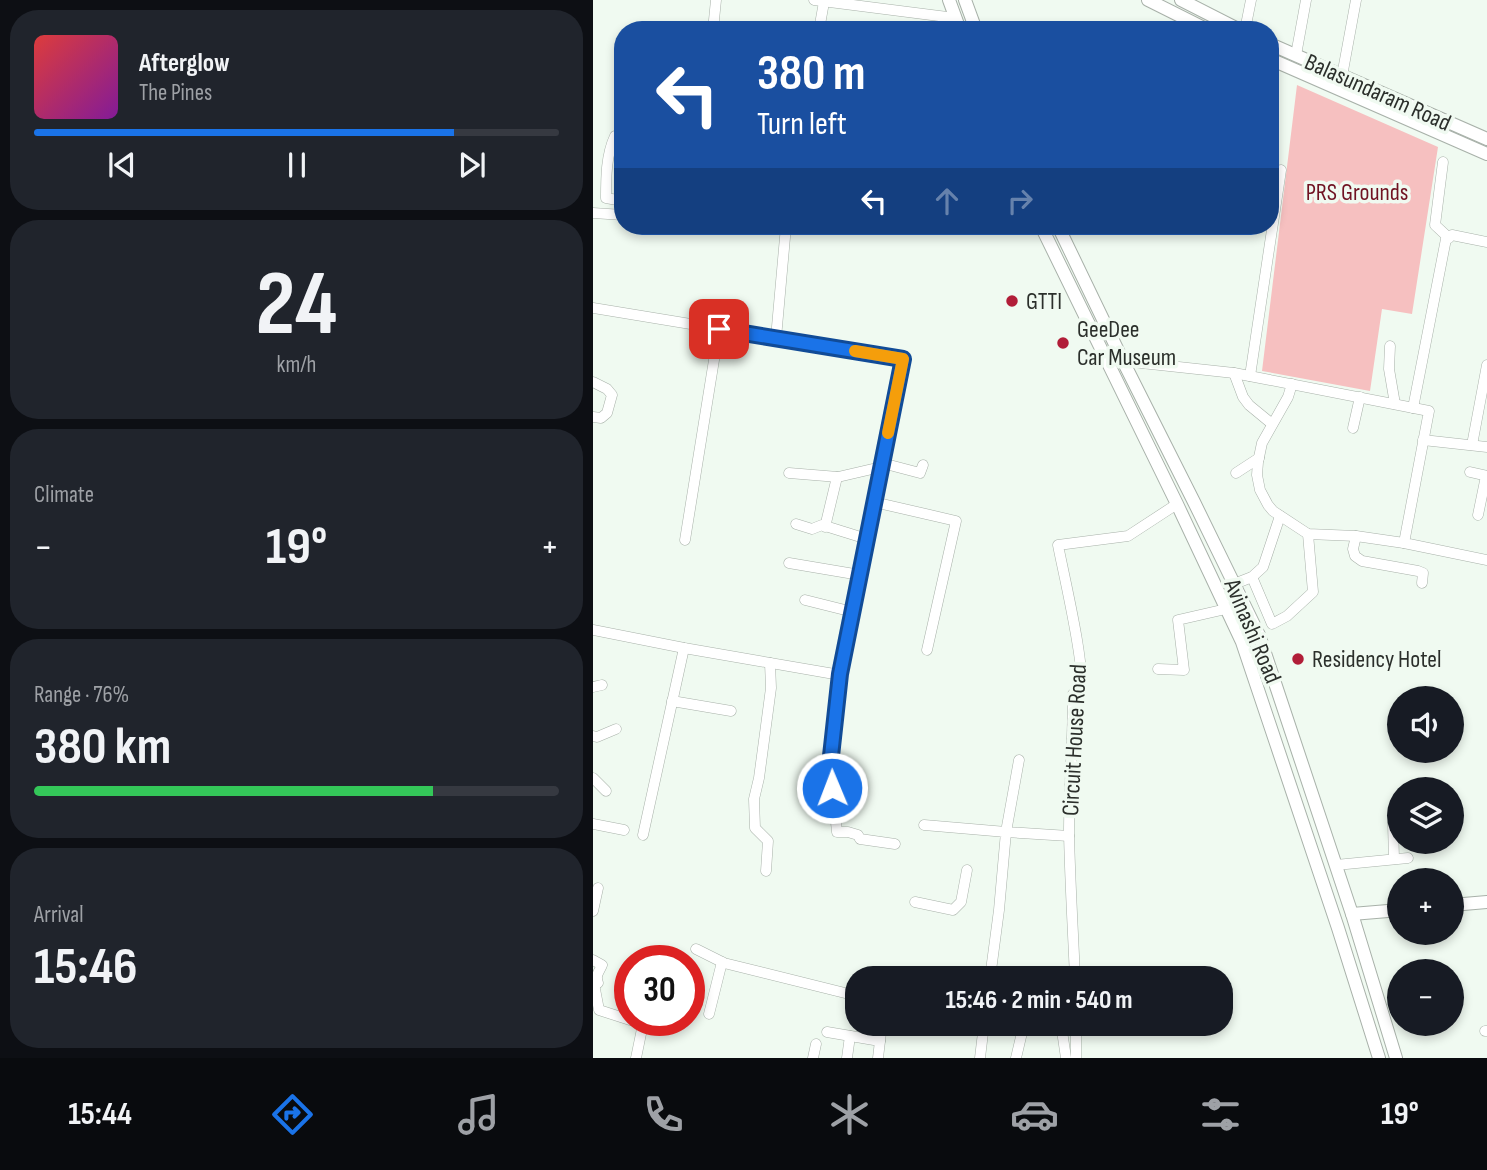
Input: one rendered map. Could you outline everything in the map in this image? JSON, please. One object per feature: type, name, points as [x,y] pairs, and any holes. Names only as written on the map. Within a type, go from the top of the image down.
[{"type":"main road","points":[[949,0],[957,21]]},
{"type":"main road","points":[[965,0],[973,21]]},
{"type":"main road","points":[[1148,0],[1190,21]]},
{"type":"main road","points":[[1181,0],[1200,5],[1226,21]]},
{"type":"main road","name":"Balasundaram Road","points":[[1279,48],[1487,139]]},
{"type":"main road","name":"Balasundaram Road","points":[[1279,63],[1487,154]]},
{"type":"main road","points":[[1363,100],[1368,87]]},
{"type":"main road","name":"Avinashi Road","points":[[1046,235],[1242,642],[1379,1058]]},
{"type":"main road","name":"Avinashi Road","points":[[1062,235],[1259,635],[1352,914],[1396,1058]]},
{"type":"main road","points":[[1464,904],[1487,902]]},
{"type":"main road","points":[[1352,914],[1387,911]]},
{"type":"street","points":[[714,21],[716,0]]},
{"type":"street","points":[[1247,21],[1251,0]]},
{"type":"street","points":[[1296,55],[1306,0]]},
{"type":"street","points":[[1342,76],[1356,0]]},
{"type":"street","points":[[819,21],[819,1],[940,21]]},
{"type":"street","points":[[614,138],[606,175],[606,198],[614,199]]},
{"type":"street","points":[[1443,162],[1435,225],[1449,237]]},
{"type":"street","points":[[1279,183],[1281,170]]},
{"type":"street","points":[[593,213],[614,214]]},
{"type":"street","points":[[776,338],[785,235]]},
{"type":"street","points":[[1250,376],[1271,235]]},
{"type":"street","points":[[1413,408],[1446,239],[1452,235],[1487,242]]},
{"type":"street","points":[[593,308],[903,359],[840,674],[830,765],[837,832],[848,832],[858,835],[860,839],[895,844]]},
{"type":"street","points":[[685,540],[719,329]]},
{"type":"street","points":[[1389,346],[1389,369],[1395,404]]},
{"type":"street","points":[[1123,361],[1234,373],[1429,411],[1404,542]]},
{"type":"street","points":[[1471,445],[1487,365]]},
{"type":"street","points":[[1234,373],[1243,397],[1272,424]]},
{"type":"street","points":[[593,382],[607,389],[612,395],[607,413],[601,418],[593,417]]},
{"type":"street","points":[[1292,384],[1288,397],[1263,443],[1257,475],[1268,505],[1280,516],[1308,534],[1404,542],[1487,560]]},
{"type":"street","points":[[1353,428],[1360,397]]},
{"type":"street","points":[[1423,440],[1487,447]]},
{"type":"street","points":[[1236,473],[1259,458]]},
{"type":"street","points":[[789,473],[837,477],[882,465],[920,473],[923,465]]},
{"type":"street","points":[[1470,472],[1487,476],[1478,514]]},
{"type":"street","points":[[825,527],[837,477]]},
{"type":"street","points":[[874,502],[956,521],[927,650]]},
{"type":"street","name":"Circuit House Road","points":[[1074,966],[1070,796],[1073,694],[1080,688],[1082,677],[1058,545],[1128,536],[1177,504]]},
{"type":"street","points":[[1234,584],[1252,577],[1263,567],[1280,516]]},
{"type":"street","points":[[796,524],[812,529],[822,525],[867,539]]},
{"type":"street","points":[[1252,577],[1272,624],[1287,615],[1313,592],[1308,534]]},
{"type":"street","points":[[1356,536],[1353,549],[1355,556],[1362,561],[1418,570],[1423,573],[1422,583]]},
{"type":"street","points":[[789,563],[860,575]]},
{"type":"street","points":[[805,600],[853,612]]},
{"type":"street","points":[[1158,669],[1184,670],[1178,620],[1226,609]]},
{"type":"street","points":[[593,630],[840,674]]},
{"type":"street","points":[[643,835],[684,648]]},
{"type":"street","points":[[766,871],[767,841],[755,828],[754,799],[771,688],[770,663]]},
{"type":"street","points":[[672,701],[731,711]]},
{"type":"street","points":[[593,736],[597,737],[616,729]]},
{"type":"street","points":[[992,966],[1006,832],[1019,760]]},
{"type":"street","points":[[593,778],[606,791]]},
{"type":"street","points":[[593,824],[624,831]]},
{"type":"street","points":[[924,825],[1069,836]]},
{"type":"street","points":[[1394,854],[1394,859]]},
{"type":"street","points":[[1336,865],[1408,858]]},
{"type":"street","points":[[915,902],[953,910],[961,902],[967,870]]},
{"type":"street","points":[[593,911],[598,888]]},
{"type":"street","points":[[705,954],[722,962],[845,993]]},
{"type":"street","points":[[593,960],[602,965],[596,978],[598,983],[594,984],[599,1010],[614,1015]]},
{"type":"street","points":[[709,1014],[722,962]]},
{"type":"street","points":[[827,1032],[845,1035]]},
{"type":"street","points":[[636,1058],[641,1036]]},
{"type":"street","points":[[847,1058],[850,1036],[880,1041]]},
{"type":"street","points":[[878,1058],[881,1036]]},
{"type":"street","points":[[980,1058],[983,1036]]},
{"type":"street","points":[[1016,1058],[1021,1036]]},
{"type":"street","points":[[1063,1036],[1066,1058]]},
{"type":"street","points":[[1076,1036],[1076,1058]]},
{"type":"street","points":[[813,1058],[816,1044]]},
{"type":"green space","name":"PRS Grounds","points":[[1297,85],[1438,147],[1412,314],[1382,309],[1370,391],[1262,371]]},
{"type":"slow traffic","points":[[855,351],[903,359],[888,433]]},
{"type":"place","name":"GTTI","points":[[1012,301]]},
{"type":"place","name":"GeeDee Car Museum","points":[[1063,343]]},
{"type":"place","name":"Residency Hotel","points":[[1298,659]]},
{"type":"route","points":[[719,329],[903,359],[840,674],[830,765],[832,788]]}]
